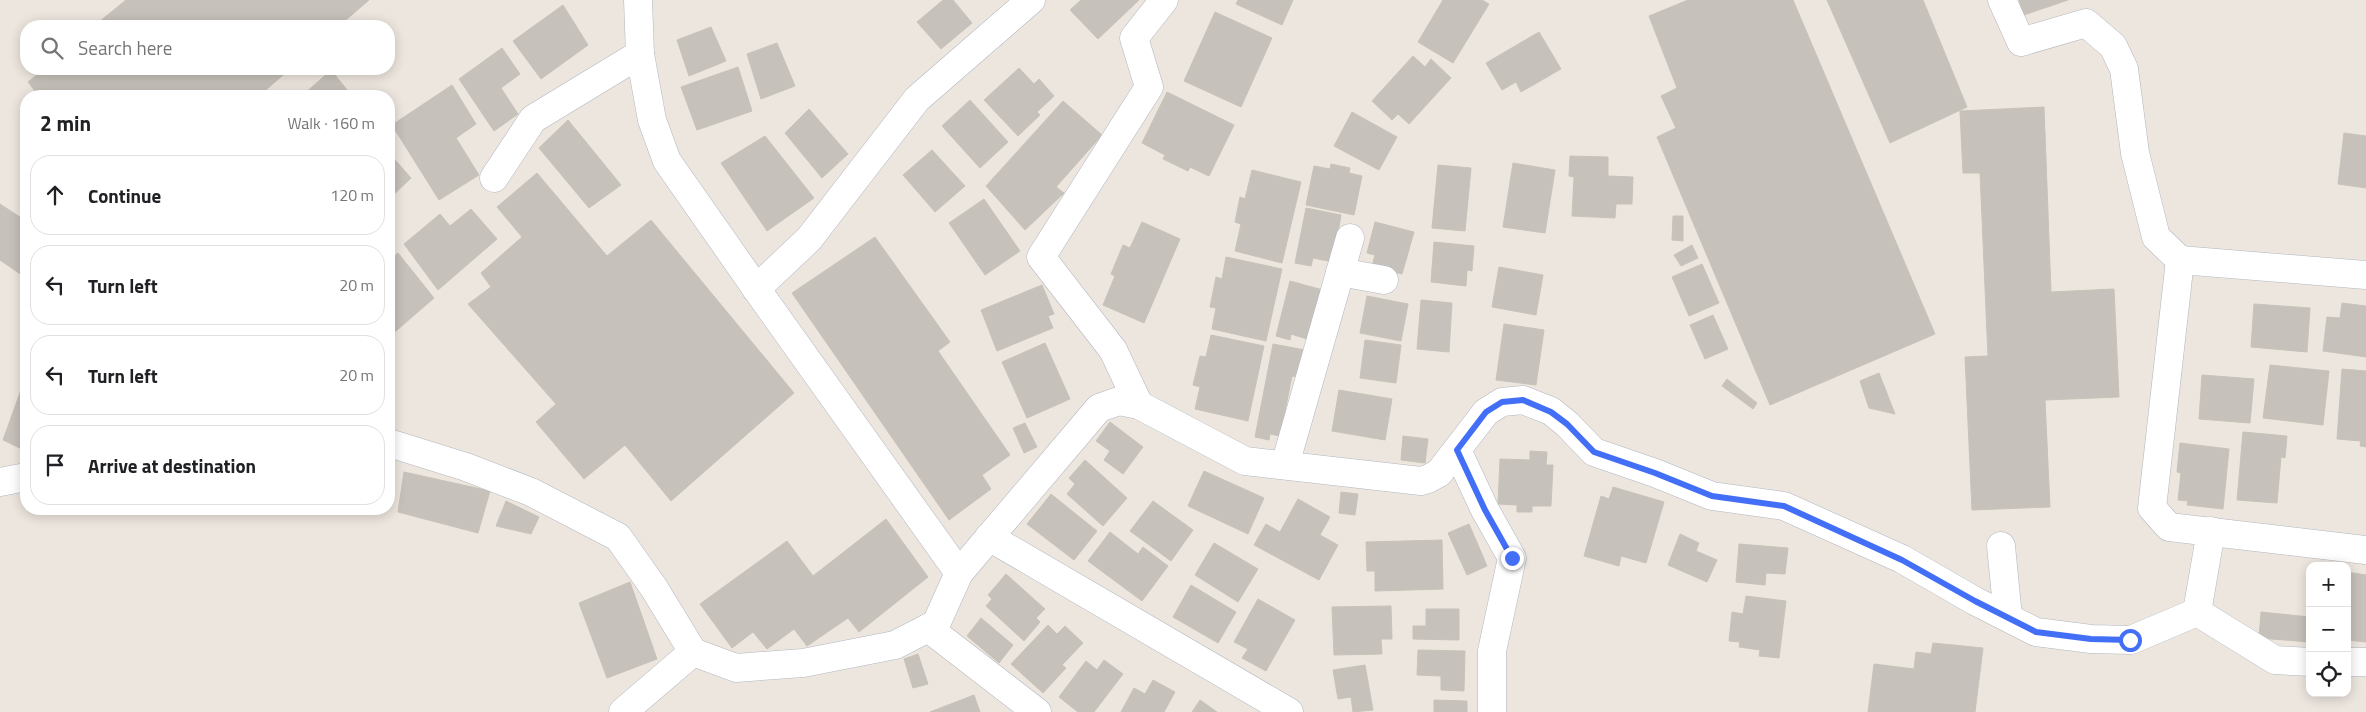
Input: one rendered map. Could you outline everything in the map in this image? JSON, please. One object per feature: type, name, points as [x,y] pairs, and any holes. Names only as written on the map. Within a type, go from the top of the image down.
[{"type":"street","points":[[638,0],[640,54],[652,120],[667,161],[959,573]]},
{"type":"street","points":[[756,289],[809,239],[917,99],[1031,0]]},
{"type":"street","points":[[1140,405],[1113,350],[1041,257],[1149,87],[1134,38],[1164,0]]},
{"type":"street","points":[[2002,0],[2021,42],[2086,23],[2113,46],[2124,69],[2135,152],[2156,237],[2180,260],[2366,275]]},
{"type":"street","points":[[494,178],[533,119],[640,54]]},
{"type":"street","points":[[1285,465],[1350,238]]},
{"type":"street","points":[[2180,260],[2152,508],[2169,527],[2366,550]]},
{"type":"street","points":[[1340,272],[1384,280]]},
{"type":"street","points":[[395,444],[466,467],[531,492],[618,537],[654,588],[693,652],[736,668],[803,663],[895,644],[936,624],[959,573],[1099,408],[1119,401],[1140,405],[1245,460],[1421,480],[1428,479],[1439,473],[1486,412],[1502,402],[1523,400],[1551,412],[1567,424],[1594,452],[1655,473],[1712,496],[1784,506],[1902,560],[2036,632],[2091,639],[2130,640],[2197,612]]},
{"type":"street","points":[[1457,450],[1485,510],[1512,558],[1492,651],[1492,712]]},
{"type":"street","points":[[0,482],[20,478]]},
{"type":"street","points":[[2197,612],[2211,531]]},
{"type":"street","points":[[989,537],[1289,712]]},
{"type":"street","points":[[2001,546],[2008,617]]},
{"type":"street","points":[[2197,612],[2275,660],[2306,662]]},
{"type":"street","points":[[928,628],[1037,712]]},
{"type":"street","points":[[623,712],[693,652]]},
{"type":"street","points":[[2351,662],[2366,662]]},
{"type":"building","points":[[126,0],[369,0],[346,20],[101,20]]},
{"type":"building","points":[[943,0],[953,0],[972,23],[941,49],[917,22]]},
{"type":"building","points":[[1081,0],[1139,0],[1098,39],[1070,10]]},
{"type":"building","points":[[1238,0],[1293,0],[1282,25],[1236,4]]},
{"type":"building","points":[[1443,0],[1482,0],[1489,4],[1453,63],[1418,42]]},
{"type":"building","points":[[1688,0],[1793,0],[1935,334],[1770,405],[1657,137],[1676,128],[1661,96],[1677,88],[1649,16]]},
{"type":"building","points":[[1827,0],[1923,0],[1967,107],[1890,143]]},
{"type":"building","points":[[2019,0],[2068,0],[2024,15]]},
{"type":"building","points":[[563,5],[588,45],[541,79],[513,41]]},
{"type":"building","points":[[1215,12],[1272,38],[1241,107],[1184,81]]},
{"type":"building","points":[[711,27],[726,61],[689,76],[677,40]]},
{"type":"building","points":[[1539,32],[1561,69],[1521,92],[1516,82],[1502,90],[1486,63]]},
{"type":"building","points":[[777,43],[795,86],[761,99],[747,54]]},
{"type":"building","points":[[502,48],[520,74],[501,88],[518,114],[494,131],[459,79]]},
{"type":"building","points":[[1413,56],[1425,67],[1431,59],[1451,78],[1409,124],[1398,114],[1392,120],[1372,101]]},
{"type":"building","points":[[738,67],[752,111],[697,130],[681,87]]},
{"type":"building","points":[[1019,68],[1034,84],[1039,79],[1054,96],[1037,112],[1040,115],[1018,136],[984,100]]},
{"type":"building","points":[[37,75],[283,75],[266,90],[34,90],[28,82]]},
{"type":"building","points":[[325,75],[335,75],[347,90],[309,90]]},
{"type":"building","points":[[452,85],[476,124],[456,138],[479,175],[439,200],[395,130],[395,123]]},
{"type":"building","points":[[1167,92],[1234,125],[1209,176],[1190,167],[1188,171],[1163,159],[1165,155],[1142,143]]},
{"type":"building","points":[[970,100],[1008,142],[980,168],[942,126]]},
{"type":"building","points":[[1063,101],[1102,135],[1056,187],[1064,193],[1025,230],[986,186]]},
{"type":"building","points":[[2044,107],[2051,292],[2114,289],[2119,397],[2045,400],[2050,507],[1972,510],[1965,357],[1988,356],[1980,173],[1963,173],[1960,111]]},
{"type":"building","points":[[809,109],[848,154],[822,178],[785,133]]},
{"type":"building","points":[[1352,112],[1397,137],[1379,170],[1334,146]]},
{"type":"building","points":[[568,120],[621,185],[589,208],[539,148]]},
{"type":"building","points":[[2344,133],[2366,136],[2366,188],[2338,184]]},
{"type":"building","points":[[765,136],[814,198],[767,231],[721,163]]},
{"type":"building","points":[[932,150],[965,186],[935,212],[903,175]]},
{"type":"building","points":[[1570,156],[1608,157],[1608,176],[1633,177],[1632,204],[1616,204],[1615,218],[1572,216],[1574,177],[1569,176]]},
{"type":"building","points":[[395,160],[411,178],[395,193]]},
{"type":"building","points":[[1513,163],[1555,170],[1545,233],[1503,227]]},
{"type":"building","points":[[1331,164],[1350,168],[1349,173],[1362,176],[1354,215],[1306,205],[1314,166],[1330,169]]},
{"type":"building","points":[[1438,165],[1471,168],[1465,231],[1432,228]]},
{"type":"building","points":[[1252,170],[1301,182],[1282,263],[1235,251],[1241,224],[1235,222],[1240,197],[1245,199]]},
{"type":"building","points":[[537,173],[607,256],[651,220],[794,393],[671,501],[625,445],[584,479],[536,422],[556,404],[468,304],[491,287],[481,273],[522,237],[497,207]]},
{"type":"building","points":[[984,199],[1020,251],[985,275],[949,223]]},
{"type":"building","points":[[0,204],[20,217],[20,274],[0,260]]},
{"type":"building","points":[[1306,208],[1341,215],[1333,262],[1313,258],[1311,266],[1295,263]]},
{"type":"building","points":[[471,209],[497,239],[438,290],[404,244],[440,214],[450,226]]},
{"type":"building","points":[[1673,216],[1683,216],[1683,241],[1672,240]]},
{"type":"building","points":[[1142,222],[1180,239],[1144,323],[1103,305],[1115,276],[1111,274],[1123,245],[1130,248]]},
{"type":"building","points":[[1375,222],[1414,232],[1402,274],[1372,266],[1375,255],[1367,253]]},
{"type":"building","points":[[875,237],[950,342],[938,351],[1010,455],[982,475],[991,489],[949,520],[792,293]]},
{"type":"building","points":[[1434,242],[1474,246],[1472,271],[1467,270],[1466,286],[1431,282]]},
{"type":"building","points":[[1692,245],[1698,258],[1681,266],[1674,255]]},
{"type":"building","points":[[398,253],[434,298],[395,332],[395,256]]},
{"type":"building","points":[[1226,257],[1282,269],[1266,341],[1212,329],[1216,308],[1210,307],[1216,277],[1222,279]]},
{"type":"building","points":[[1702,264],[1719,303],[1689,316],[1672,277]]},
{"type":"building","points":[[1499,267],[1543,275],[1536,315],[1492,307]]},
{"type":"building","points":[[1290,281],[1323,290],[1310,340],[1291,334],[1290,340],[1276,336]]},
{"type":"building","points":[[1042,285],[1054,314],[1048,316],[1053,328],[997,351],[981,310]]},
{"type":"building","points":[[1367,296],[1408,304],[1401,341],[1360,333]]},
{"type":"building","points":[[1421,300],[1452,303],[1449,352],[1417,349]]},
{"type":"building","points":[[2342,303],[2366,306],[2366,357],[2323,351],[2327,317],[2340,318]]},
{"type":"building","points":[[2254,304],[2310,308],[2307,352],[2251,347]]},
{"type":"building","points":[[1713,315],[1728,349],[1705,359],[1690,325]]},
{"type":"building","points":[[1504,324],[1544,330],[1536,385],[1496,380]]},
{"type":"building","points":[[1211,335],[1264,346],[1248,421],[1195,409],[1200,387],[1193,385],[1200,356],[1206,357]]},
{"type":"building","points":[[1365,340],[1401,345],[1396,383],[1360,378]]},
{"type":"building","points":[[1045,343],[1070,399],[1027,418],[1002,362]]},
{"type":"building","points":[[1273,344],[1305,350],[1299,377],[1292,376],[1280,436],[1270,434],[1269,440],[1255,437]]},
{"type":"building","points":[[2270,365],[2329,371],[2323,425],[2263,418]]},
{"type":"building","points":[[2342,369],[2366,371],[2366,447],[2360,446],[2361,441],[2337,439]]},
{"type":"building","points":[[1879,373],[1895,414],[1869,408],[1860,381]]},
{"type":"building","points":[[2202,375],[2254,379],[2250,423],[2199,419]]},
{"type":"building","points":[[1727,379],[1757,403],[1753,409],[1722,386]]},
{"type":"building","points":[[1339,390],[1392,399],[1385,440],[1332,431]]},
{"type":"building","points":[[20,393],[20,448],[3,440]]},
{"type":"building","points":[[1110,422],[1143,447],[1123,474],[1104,460],[1110,451],[1096,441]]},
{"type":"building","points":[[1025,423],[1037,447],[1024,453],[1013,428]]},
{"type":"building","points":[[2243,432],[2287,436],[2285,458],[2281,457],[2277,503],[2237,500]]},
{"type":"building","points":[[1403,436],[1428,439],[1425,463],[1401,460]]},
{"type":"building","points":[[2180,443],[2229,449],[2223,509],[2187,505],[2188,501],[2178,500],[2181,473],[2177,472]]},
{"type":"building","points":[[1530,451],[1547,452],[1546,465],[1553,465],[1551,506],[1532,506],[1532,512],[1517,512],[1517,505],[1498,504],[1500,459],[1530,460]]},
{"type":"building","points":[[1085,460],[1127,498],[1103,526],[1067,494],[1075,484],[1069,478]]},
{"type":"building","points":[[1204,471],[1264,498],[1248,534],[1188,506]]},
{"type":"building","points":[[404,472],[490,491],[478,533],[398,512]]},
{"type":"building","points":[[1613,487],[1664,502],[1646,563],[1621,556],[1619,566],[1584,556],[1601,496],[1609,499]]},
{"type":"building","points":[[1341,492],[1358,494],[1355,515],[1339,513]]},
{"type":"building","points":[[1051,494],[1097,531],[1074,560],[1027,524]]},
{"type":"building","points":[[1298,499],[1330,517],[1320,535],[1338,545],[1319,580],[1254,545],[1266,524],[1280,532]]},
{"type":"building","points":[[506,501],[539,517],[531,534],[496,526]]},
{"type":"building","points":[[1153,501],[1193,530],[1171,561],[1130,531]]},
{"type":"building","points":[[886,519],[928,577],[859,632],[848,618],[807,646],[794,629],[767,649],[753,632],[732,648],[700,604],[787,541],[813,576]]},
{"type":"building","points":[[1469,524],[1487,566],[1467,575],[1448,533]]},
{"type":"building","points":[[1110,532],[1138,554],[1143,547],[1168,566],[1142,601],[1088,561]]},
{"type":"building","points":[[1680,534],[1699,543],[1696,551],[1717,560],[1707,582],[1668,565]]},
{"type":"building","points":[[1442,540],[1443,589],[1375,591],[1375,571],[1367,571],[1366,542]]},
{"type":"building","points":[[1214,543],[1258,569],[1238,602],[1195,575]]},
{"type":"building","points":[[1739,544],[1788,548],[1785,574],[1766,573],[1765,585],[1736,582]]},
{"type":"building","points":[[2351,573],[2366,575],[2366,642],[2351,640]]},
{"type":"building","points":[[1006,574],[1045,609],[1036,618],[1040,622],[1024,641],[986,606],[992,599],[988,595]]},
{"type":"building","points":[[630,582],[657,659],[607,678],[579,603]]},
{"type":"building","points":[[1191,585],[1236,612],[1218,643],[1173,617]]},
{"type":"building","points":[[1746,596],[1786,601],[1779,658],[1759,656],[1760,650],[1739,647],[1740,642],[1729,641],[1732,612],[1743,614]]},
{"type":"building","points":[[1258,599],[1295,620],[1266,671],[1242,658],[1248,649],[1234,642]]},
{"type":"building","points":[[1391,606],[1392,639],[1381,639],[1382,654],[1334,655],[1332,607]]},
{"type":"building","points":[[1426,609],[1459,609],[1459,640],[1413,639],[1413,626],[1426,626]]},
{"type":"building","points":[[2261,612],[2306,617],[2306,642],[2259,638]]},
{"type":"building","points":[[981,618],[1013,645],[999,663],[967,636]]},
{"type":"building","points":[[1048,625],[1057,634],[1065,626],[1083,643],[1062,665],[1066,668],[1043,693],[1011,664]]},
{"type":"building","points":[[1933,643],[1983,648],[1975,712],[1868,712],[1874,664],[1914,669],[1916,652],[1931,654]]},
{"type":"building","points":[[1418,650],[1465,651],[1464,691],[1441,690],[1441,676],[1417,675]]},
{"type":"building","points":[[918,654],[928,684],[913,688],[904,659]]},
{"type":"building","points":[[1104,660],[1123,674],[1094,712],[1078,712],[1059,697],[1086,661],[1097,670]]},
{"type":"building","points":[[1365,665],[1373,710],[1353,712],[1351,697],[1338,699],[1333,670]]},
{"type":"building","points":[[1153,680],[1175,692],[1164,712],[1121,712],[1134,688],[1145,694]]},
{"type":"building","points":[[974,695],[980,712],[930,712]]},
{"type":"building","points":[[1200,700],[1217,712],[1192,712]]},
{"type":"building","points":[[1434,700],[1467,701],[1467,712],[1434,712]]},
{"type":"route","points":[[1512,558],[1485,510],[1457,450],[1486,412],[1502,402],[1523,400],[1551,412],[1567,424],[1594,452],[1655,473],[1712,496],[1784,506],[1902,560],[1975,601],[2036,632],[2091,639],[2130,640]]}]
